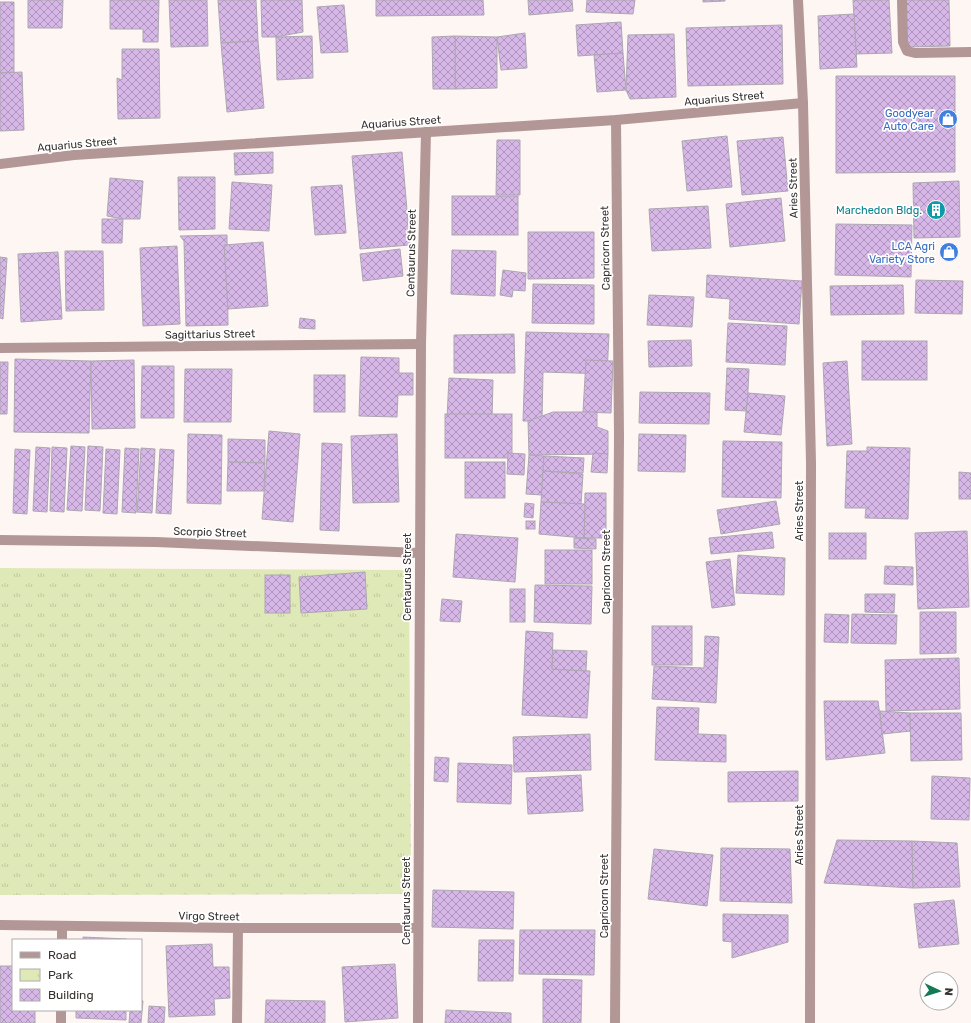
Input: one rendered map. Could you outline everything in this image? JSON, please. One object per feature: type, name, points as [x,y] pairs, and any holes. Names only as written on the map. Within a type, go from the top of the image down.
[{"type":"street","name":"Aries Street","points":[[798,0],[803,103],[811,463],[810,1023]]},
{"type":"street","points":[[902,0],[903,42],[907,50],[915,53],[971,52]]},
{"type":"street","name":"Aquarius Street","points":[[0,164],[74,155],[616,120],[803,103]]},
{"type":"street","name":"Capricorn Street","points":[[615,1023],[619,436],[616,120]]},
{"type":"street","name":"Centaurus Street","points":[[418,1023],[417,928],[419,553],[421,344],[426,132]]},
{"type":"street","name":"Sagittarius Street","points":[[0,348],[421,344]]},
{"type":"street","name":"Scorpio Street","points":[[0,540],[156,542],[419,553]]},
{"type":"street","name":"Virgo Street","points":[[0,924],[238,928],[417,928]]},
{"type":"street","points":[[62,926],[62,939]]},
{"type":"street","points":[[237,1023],[238,928]]},
{"type":"street","points":[[61,1011],[61,1023]]},
{"type":"green space","points":[[0,568],[409,570],[411,894],[0,895]]},
{"type":"building","points":[[28,0],[63,0],[62,28],[28,28]]},
{"type":"building","points":[[110,0],[159,0],[158,42],[143,42],[143,29],[110,29]]},
{"type":"building","points":[[169,0],[207,0],[208,46],[171,47]]},
{"type":"building","points":[[218,0],[256,0],[258,41],[221,43]]},
{"type":"building","points":[[261,0],[302,0],[303,32],[276,37],[262,37]]},
{"type":"building","points":[[376,0],[483,0],[484,15],[376,16]]},
{"type":"building","points":[[528,0],[572,0],[573,11],[529,15]]},
{"type":"building","points":[[587,0],[635,0],[633,14],[586,12]]},
{"type":"building","points":[[703,0],[725,0],[725,1],[703,2]]},
{"type":"building","points":[[853,0],[889,0],[892,53],[856,54]]},
{"type":"building","points":[[906,0],[949,0],[950,46],[907,47]]},
{"type":"building","points":[[0,2],[14,2],[14,72],[0,73]]},
{"type":"building","points":[[344,5],[348,52],[321,53],[317,7]]},
{"type":"building","points":[[854,14],[857,67],[820,69],[818,16]]},
{"type":"building","points":[[621,22],[623,53],[578,56],[576,25]]},
{"type":"building","points":[[782,25],[783,84],[688,86],[686,28]]},
{"type":"building","points":[[525,33],[527,68],[501,70],[497,37]]},
{"type":"building","points":[[674,34],[676,97],[630,99],[626,90],[628,35]]},
{"type":"building","points":[[312,36],[313,78],[277,80],[276,37]]},
{"type":"building","points":[[455,36],[497,37],[497,88],[455,89]]},
{"type":"building","points":[[455,36],[455,89],[433,89],[432,37]]},
{"type":"building","points":[[258,41],[264,108],[227,112],[221,43]]},
{"type":"building","points":[[122,49],[159,49],[160,118],[118,119],[117,78],[122,80]]},
{"type":"building","points":[[623,53],[626,90],[597,92],[594,55]]},
{"type":"building","points":[[22,72],[24,130],[0,131],[0,73]]},
{"type":"building","points":[[836,76],[955,76],[955,172],[836,173]]},
{"type":"building","points":[[727,136],[732,187],[687,191],[682,141]]},
{"type":"building","points":[[783,137],[788,191],[742,195],[737,141]]},
{"type":"building","points":[[497,140],[520,140],[520,195],[496,195]]},
{"type":"building","points":[[273,152],[273,173],[235,175],[234,153]]},
{"type":"building","points":[[402,152],[410,245],[360,249],[352,156]]},
{"type":"building","points":[[178,177],[215,177],[215,229],[179,230]]},
{"type":"building","points":[[110,178],[143,181],[140,219],[123,219],[107,216]]},
{"type":"building","name":"Marchedon Bldg.","points":[[959,181],[960,237],[914,238],[913,183]]},
{"type":"building","points":[[232,182],[272,185],[269,231],[229,229]]},
{"type":"building","points":[[342,185],[346,233],[315,235],[311,187]]},
{"type":"building","points":[[452,196],[518,196],[518,235],[452,235]]},
{"type":"building","points":[[781,198],[785,241],[730,247],[726,204]]},
{"type":"building","points":[[708,206],[711,248],[652,251],[649,209]]},
{"type":"building","points":[[102,219],[123,219],[122,243],[102,243]]},
{"type":"building","points":[[836,224],[912,225],[911,277],[835,275]]},
{"type":"building","points":[[528,232],[594,232],[594,278],[528,279]]},
{"type":"building","points":[[227,235],[228,325],[186,326],[184,241],[180,236]]},
{"type":"building","points":[[263,242],[268,306],[228,309],[224,245]]},
{"type":"building","points":[[177,246],[180,324],[143,326],[140,248]]},
{"type":"building","points":[[400,249],[403,276],[363,281],[360,254]]},
{"type":"building","points":[[452,250],[496,251],[495,296],[451,294]]},
{"type":"building","points":[[65,251],[103,251],[104,310],[66,311]]},
{"type":"building","points":[[58,252],[62,319],[21,322],[18,254]]},
{"type":"building","points":[[0,257],[7,258],[3,319],[0,318]]},
{"type":"building","points":[[503,270],[526,273],[525,291],[513,290],[512,297],[500,295]]},
{"type":"building","points":[[707,275],[802,281],[799,324],[729,319],[730,299],[706,297]]},
{"type":"building","points":[[916,280],[963,281],[962,314],[915,313]]},
{"type":"building","points":[[533,284],[594,285],[594,324],[532,323]]},
{"type":"building","points":[[903,285],[904,314],[831,315],[830,286]]},
{"type":"building","points":[[649,295],[694,297],[692,327],[647,325]]},
{"type":"building","points":[[300,318],[315,320],[315,329],[299,328]]},
{"type":"building","points":[[728,323],[787,326],[785,365],[726,362]]},
{"type":"building","points":[[526,332],[609,334],[607,374],[543,372],[542,421],[523,421]]},
{"type":"building","points":[[514,334],[515,373],[454,373],[454,335]]},
{"type":"building","points":[[691,340],[692,366],[649,367],[648,341]]},
{"type":"building","points":[[862,341],[927,341],[927,380],[862,380]]},
{"type":"building","points":[[361,357],[399,358],[399,373],[413,373],[413,395],[398,395],[397,417],[359,416]]},
{"type":"building","points":[[15,359],[91,361],[89,433],[14,432]]},
{"type":"building","points":[[134,360],[135,428],[92,429],[91,361]]},
{"type":"building","points":[[586,360],[613,361],[611,413],[583,412]]},
{"type":"building","points":[[847,361],[852,444],[827,446],[823,363]]},
{"type":"building","points":[[0,362],[8,362],[7,414],[0,414]]},
{"type":"building","points":[[142,366],[174,366],[174,418],[141,418]]},
{"type":"building","points":[[727,368],[749,369],[747,411],[725,410]]},
{"type":"building","points":[[185,369],[232,369],[231,422],[184,422]]},
{"type":"building","points":[[314,375],[345,375],[345,412],[314,412]]},
{"type":"building","points":[[449,378],[493,380],[492,419],[447,418]]},
{"type":"building","points":[[640,392],[710,393],[709,424],[639,423]]},
{"type":"building","points":[[748,393],[785,396],[781,435],[744,432]]},
{"type":"building","points":[[553,412],[597,412],[597,427],[608,431],[608,454],[529,455],[528,421]]},
{"type":"building","points":[[445,414],[512,414],[512,458],[445,458]]},
{"type":"building","points":[[269,431],[300,434],[293,522],[262,519]]},
{"type":"building","points":[[188,434],[222,435],[221,504],[187,503]]},
{"type":"building","points":[[397,434],[399,502],[353,503],[351,436]]},
{"type":"building","points":[[639,434],[686,435],[685,472],[638,471]]},
{"type":"building","points":[[228,439],[265,440],[265,463],[228,462]]},
{"type":"building","points":[[723,441],[782,442],[781,498],[722,497]]},
{"type":"building","points":[[322,443],[342,444],[339,531],[320,530]]},
{"type":"building","points":[[71,446],[85,447],[82,511],[67,510]]},
{"type":"building","points":[[88,446],[103,447],[100,511],[85,510]]},
{"type":"building","points":[[36,447],[50,448],[47,512],[33,511]]},
{"type":"building","points":[[52,447],[67,448],[64,512],[50,511]]},
{"type":"building","points":[[867,447],[910,448],[908,519],[865,518],[866,508],[845,508],[847,451],[867,451]]},
{"type":"building","points":[[125,448],[139,449],[136,513],[122,512]]},
{"type":"building","points":[[141,448],[155,449],[152,513],[137,512]]},
{"type":"building","points":[[15,449],[30,450],[27,514],[13,513]]},
{"type":"building","points":[[106,449],[120,450],[117,514],[103,513]]},
{"type":"building","points":[[160,449],[174,450],[171,514],[156,513]]},
{"type":"building","points":[[508,453],[525,454],[524,475],[507,474]]},
{"type":"building","points":[[593,453],[608,454],[607,473],[591,472]]},
{"type":"building","points":[[529,455],[544,456],[542,495],[526,494]]},
{"type":"building","points":[[544,456],[584,458],[583,473],[543,471]]},
{"type":"building","points":[[228,462],[265,463],[264,491],[227,491]]},
{"type":"building","points":[[465,462],[505,462],[505,498],[465,498]]},
{"type":"building","points":[[543,471],[583,474],[581,504],[541,502]]},
{"type":"building","points":[[959,472],[971,473],[971,499],[959,499]]},
{"type":"building","points":[[585,493],[606,493],[606,538],[584,538]]},
{"type":"building","points":[[776,501],[780,524],[721,534],[717,510]]},
{"type":"building","points":[[541,502],[585,504],[584,538],[539,534]]},
{"type":"building","points":[[525,503],[534,504],[533,518],[524,517]]},
{"type":"building","points":[[526,521],[535,521],[535,529],[526,529]]},
{"type":"building","points":[[967,531],[969,607],[918,609],[915,533]]},
{"type":"building","points":[[772,532],[774,548],[711,554],[709,538]]},
{"type":"building","points":[[829,533],[866,533],[866,559],[829,559]]},
{"type":"building","points":[[456,534],[518,538],[515,582],[453,577]]},
{"type":"building","points":[[574,538],[596,539],[596,549],[574,548]]},
{"type":"building","points":[[545,550],[592,550],[592,584],[545,584]]},
{"type":"building","points":[[738,555],[785,558],[784,595],[736,593]]},
{"type":"building","points":[[730,559],[735,605],[712,608],[706,562]]},
{"type":"building","points":[[885,566],[913,567],[913,585],[884,584]]},
{"type":"building","points":[[365,572],[367,609],[301,613],[299,577]]},
{"type":"building","points":[[265,575],[290,575],[290,613],[265,613]]},
{"type":"building","points":[[535,585],[592,586],[591,624],[534,622]]},
{"type":"building","points":[[510,589],[525,589],[525,622],[510,622]]},
{"type":"building","points":[[865,594],[895,594],[894,613],[865,612]]},
{"type":"building","points":[[442,599],[462,601],[460,622],[440,621]]},
{"type":"building","points":[[920,612],[956,612],[956,653],[920,654]]},
{"type":"building","points":[[825,614],[849,615],[848,643],[824,642]]},
{"type":"building","points":[[852,614],[897,615],[896,644],[851,643]]},
{"type":"building","points":[[652,626],[692,626],[692,665],[652,665]]},
{"type":"building","points":[[526,631],[553,633],[552,669],[590,671],[587,718],[522,715]]},
{"type":"building","points":[[705,636],[719,637],[716,703],[652,699],[654,666],[704,668]]},
{"type":"building","points":[[553,650],[587,651],[586,671],[552,669]]},
{"type":"building","points":[[959,658],[960,709],[886,711],[885,660]]},
{"type":"building","points":[[824,701],[878,701],[885,753],[826,760]]},
{"type":"building","points":[[657,707],[699,708],[698,734],[726,735],[726,762],[655,760]]},
{"type":"building","points":[[880,711],[910,713],[911,731],[882,734]]},
{"type":"building","points":[[910,713],[961,713],[962,760],[911,761]]},
{"type":"building","points":[[590,734],[591,770],[514,772],[513,737]]},
{"type":"building","points":[[435,757],[449,758],[448,782],[434,781]]},
{"type":"building","points":[[458,763],[512,765],[511,804],[457,802]]},
{"type":"building","points":[[798,771],[798,801],[728,802],[728,772]]},
{"type":"building","points":[[581,775],[583,811],[528,814],[526,778]]},
{"type":"building","points":[[932,776],[970,778],[969,820],[931,819]]},
{"type":"building","points":[[837,840],[912,841],[913,888],[824,883]]},
{"type":"building","points":[[912,841],[957,843],[960,887],[913,888]]},
{"type":"building","points":[[721,848],[790,849],[792,903],[720,901]]},
{"type":"building","points":[[654,849],[713,855],[707,906],[648,899]]},
{"type":"building","points":[[433,890],[514,892],[513,929],[432,927]]},
{"type":"building","points":[[954,900],[959,944],[919,948],[914,904]]},
{"type":"building","points":[[723,914],[788,915],[788,942],[732,958],[732,942],[723,941]]},
{"type":"building","points":[[520,930],[595,930],[594,975],[519,974]]},
{"type":"building","points":[[83,937],[127,939],[83,939]]},
{"type":"building","points":[[479,940],[514,940],[513,981],[478,981]]},
{"type":"building","points":[[212,944],[213,967],[229,967],[230,998],[214,999],[215,1015],[169,1017],[166,946]]},
{"type":"building","points":[[395,964],[398,1018],[345,1022],[342,967]]},
{"type":"building","points":[[0,966],[12,966],[12,1011],[35,1011],[35,1023],[0,1023]]},
{"type":"building","points":[[543,979],[582,980],[581,1023],[543,1023]]},
{"type":"building","points":[[266,1000],[325,1001],[325,1023],[265,1023]]},
{"type":"building","points":[[143,1001],[141,1023],[129,1023],[130,1011],[142,1011]]},
{"type":"building","points":[[149,1006],[165,1007],[164,1023],[148,1023]]},
{"type":"building","points":[[446,1010],[511,1013],[511,1023],[445,1023]]},
{"type":"building","points":[[76,1011],[126,1011],[126,1020],[76,1018]]},
{"type":"place","name":"Goodyear Auto Care","points":[[948,119]]},
{"type":"place","name":"Marchedon Bldg.","points":[[936,210]]},
{"type":"place","name":"LCA Agri Variety Store","points":[[949,252]]}]
